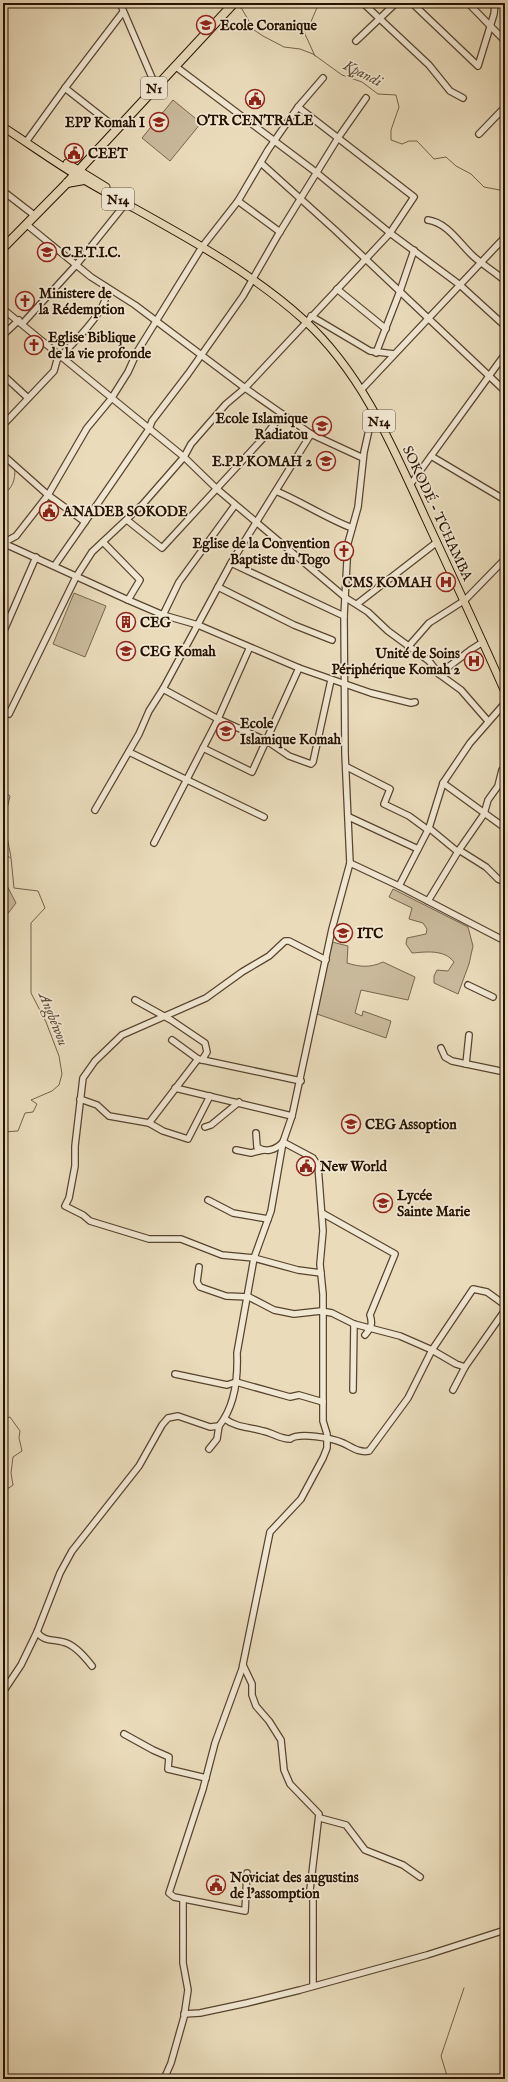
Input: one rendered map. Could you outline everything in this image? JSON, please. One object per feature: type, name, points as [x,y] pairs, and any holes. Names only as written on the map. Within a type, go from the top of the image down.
[{"type":"highway","name":"N1","points":[[3,248],[67,183],[116,128],[234,3]]},
{"type":"highway","points":[[67,183],[84,180]]},
{"type":"main road","points":[[3,123],[76,172]]},
{"type":"main road","points":[[3,127],[27,140]]},
{"type":"main road","name":"SOKODÉ - TCHAMBA","points":[[76,172],[84,180],[162,222]]},
{"type":"main road","name":"SOKODÉ - TCHAMBA","points":[[76,172],[162,222],[252,279],[305,322],[338,358],[361,390],[410,485],[465,600],[505,692]]},
{"type":"street","points":[[120,3],[156,86]]},
{"type":"street","points":[[363,3],[429,65],[450,91],[462,98]]},
{"type":"street","points":[[356,41],[396,3]]},
{"type":"street","points":[[412,3],[478,66],[491,26],[495,3]]},
{"type":"street","points":[[468,3],[505,41]]},
{"type":"street","points":[[27,140],[124,12]]},
{"type":"street","points":[[175,66],[317,173],[390,232],[460,285],[505,326]]},
{"type":"street","points":[[3,543],[16,536],[48,495],[87,428],[111,399],[155,321],[202,247],[238,201],[274,141],[298,107],[324,78]]},
{"type":"street","points":[[65,88],[116,128]]},
{"type":"street","points":[[54,565],[149,429],[152,421],[201,356],[243,296],[280,232],[338,138],[366,98]]},
{"type":"street","points":[[9,714],[76,577],[92,552],[127,520],[162,484],[184,457],[196,438],[226,404],[245,388],[390,232],[414,197],[298,107]]},
{"type":"street","points":[[480,134],[505,107]]},
{"type":"street","points":[[261,164],[428,317],[505,391]]},
{"type":"street","points":[[3,191],[34,215]]},
{"type":"street","points":[[238,201],[280,232]]},
{"type":"street","points":[[3,335],[21,322],[77,264],[126,203]]},
{"type":"street","points":[[428,220],[442,224],[482,263],[505,281]]},
{"type":"street","points":[[26,224],[106,288],[114,291],[282,414],[311,434],[363,458]]},
{"type":"street","points":[[361,390],[428,317],[482,263],[505,237]]},
{"type":"street","points":[[376,353],[414,250]]},
{"type":"street","points":[[3,425],[54,371],[57,360],[104,305],[108,293],[106,288]]},
{"type":"street","points":[[337,289],[386,329]]},
{"type":"street","points":[[3,308],[111,399],[184,457],[216,489],[346,598],[357,604],[408,647],[429,661],[439,674],[461,690],[488,721]]},
{"type":"street","points":[[311,316],[376,353],[394,354]]},
{"type":"street","points":[[410,485],[505,354]]},
{"type":"street","points":[[3,374],[28,398]]},
{"type":"street","points":[[209,1449],[217,1439],[219,1426],[225,1419],[236,1382],[237,1353],[249,1296],[254,1258],[268,1219],[276,1186],[283,1142],[292,1116],[301,1081],[326,960],[350,863],[344,684],[344,616],[348,544],[358,507],[363,458],[373,412]]},
{"type":"street","points":[[127,520],[162,548],[266,435],[282,414]]},
{"type":"street","points":[[95,810],[139,734],[149,711],[163,689],[231,562],[311,434]]},
{"type":"street","points":[[3,455],[48,495],[85,522]]},
{"type":"street","points":[[431,456],[505,500]]},
{"type":"street","points":[[276,491],[296,500],[332,520],[352,528]]},
{"type":"street","points":[[163,615],[179,582],[235,505]]},
{"type":"street","points":[[103,542],[140,580],[128,600]]},
{"type":"street","points":[[357,604],[437,542]]},
{"type":"street","points":[[3,543],[128,600],[163,615],[198,625],[249,649],[344,684],[411,703],[414,702]]},
{"type":"street","points":[[3,633],[36,557]]},
{"type":"street","points":[[231,562],[344,616]]},
{"type":"street","points":[[408,647],[429,623],[465,600],[504,563]]},
{"type":"street","points":[[218,587],[294,625],[332,640]]},
{"type":"street","points":[[439,674],[472,648],[483,642]]},
{"type":"street","points":[[154,843],[218,719],[249,649]]},
{"type":"street","points":[[203,748],[252,772],[299,668]]},
{"type":"street","points":[[163,689],[218,719],[267,741],[289,756],[311,764],[313,762],[332,680]]},
{"type":"street","points":[[399,886],[428,829],[443,783],[470,743],[505,703]]},
{"type":"street","points":[[129,752],[264,817]]},
{"type":"street","points":[[347,767],[390,789],[384,804],[409,816],[458,851],[486,867],[498,879],[505,882]]},
{"type":"street","points":[[428,901],[458,851],[484,814],[488,800],[498,786],[502,770],[505,767]]},
{"type":"street","points":[[443,783],[505,828]]},
{"type":"street","points":[[349,817],[418,850]]},
{"type":"street","points":[[350,863],[399,886],[505,941]]},
{"type":"street","points":[[321,1273],[298,1270],[254,1258],[222,1255],[181,1239],[149,1239],[90,1221],[83,1215],[65,1206],[69,1198],[75,1166],[83,1078],[87,1070],[116,1040],[126,1033],[206,998],[242,972],[269,956],[285,941],[289,941],[326,960]]},
{"type":"street","points":[[468,985],[493,997]]},
{"type":"street","points":[[135,1000],[204,1042],[207,1052],[175,1088],[149,1123]]},
{"type":"street","points":[[466,1064],[469,1034]]},
{"type":"street","points":[[172,1040],[200,1059],[301,1081]]},
{"type":"street","points":[[441,1048],[445,1057],[466,1064],[505,1072]]},
{"type":"street","points":[[175,1088],[239,1102],[292,1116]]},
{"type":"street","points":[[80,1099],[97,1105],[109,1116],[149,1123],[163,1131],[188,1139],[210,1096]]},
{"type":"street","points":[[205,1127],[211,1125],[239,1102]]},
{"type":"street","points":[[256,1132],[257,1147],[264,1150]]},
{"type":"street","points":[[236,1150],[251,1153],[276,1149],[283,1142]]},
{"type":"street","points":[[247,1873],[245,1911],[174,1897],[170,1893],[206,1778],[215,1743],[226,1711],[238,1684],[270,1532],[301,1499],[327,1448],[327,1439],[323,1421],[323,1294],[321,1273],[322,1213],[318,1166],[315,1160],[283,1142]]},
{"type":"street","points":[[208,1200],[233,1213],[268,1219]]},
{"type":"street","points":[[322,1213],[395,1254],[370,1315],[372,1322],[371,1328],[365,1335]]},
{"type":"street","points":[[258,1246],[259,1255],[276,1264]]},
{"type":"street","points":[[199,1267],[197,1282],[200,1287],[226,1296],[249,1296],[274,1310],[294,1314],[322,1312],[332,1313],[354,1324],[400,1336],[465,1367]]},
{"type":"street","points":[[225,1419],[252,1430],[263,1430],[284,1439],[290,1439],[295,1436],[327,1439],[343,1443],[363,1452],[369,1451],[408,1398],[432,1350],[473,1289],[487,1292],[505,1305]]},
{"type":"street","points":[[453,1390],[465,1367],[505,1310]]},
{"type":"street","points":[[353,1390],[354,1324]]},
{"type":"street","points":[[175,1374],[220,1384],[236,1382],[290,1397],[299,1395],[323,1402]]},
{"type":"street","points":[[3,1692],[21,1665],[37,1632],[60,1573],[72,1551],[138,1466],[162,1425],[168,1418],[178,1416],[210,1427],[219,1426]]},
{"type":"street","points":[[37,1632],[43,1638],[64,1642],[69,1645],[92,1666]]},
{"type":"street","points":[[243,1665],[252,1684],[252,1695],[256,1706],[269,1721],[281,1740],[284,1770],[290,1784],[294,1790],[317,1812],[320,1818],[312,1859],[310,1890],[313,1898],[313,1986]]},
{"type":"street","points":[[124,1734],[152,1750],[169,1757],[168,1769],[206,1778]]},
{"type":"street","points":[[320,1818],[346,1825],[365,1850],[403,1865],[420,1877]]},
{"type":"street","points":[[164,2079],[184,2014],[188,1990],[183,1963],[183,1899]]},
{"type":"street","points":[[184,2014],[200,2013],[247,2003],[313,1986],[427,1955],[505,1930]]},
{"type":"shaded area","points":[[173,100],[201,123],[170,161],[142,138]]},
{"type":"shaded area","points":[[74,593],[106,606],[85,657],[53,644]]},
{"type":"shaded area","points":[[3,878],[16,903],[3,920]]},
{"type":"shaded area","points":[[393,889],[468,927],[473,946],[469,964],[458,994],[434,983],[434,976],[437,970],[448,971],[454,962],[450,958],[434,952],[412,953],[406,944],[407,938],[426,934],[427,929],[423,923],[409,919],[412,908],[389,897]]},
{"type":"shaded area","points":[[332,942],[348,946],[347,963],[365,966],[383,962],[415,977],[408,1000],[361,990],[355,1013],[362,1016],[363,1011],[391,1021],[386,1038],[317,1014]]},
{"type":"waterway","points":[[315,56],[305,34],[304,28],[310,24],[319,3]]},
{"type":"waterway","name":"Kpandi","points":[[237,5],[242,9],[254,30],[263,36],[284,47],[300,49],[313,54],[342,75],[362,82],[378,94],[396,95],[399,107],[391,130],[391,140],[402,144],[409,141],[417,141],[434,159],[446,157],[456,166],[471,174],[484,187],[505,191]]},
{"type":"waterway","points":[[3,495],[13,483],[15,468]]},
{"type":"waterway","points":[[3,790],[10,796],[4,822],[11,857]]},
{"type":"waterway","name":"Angbéwou","points":[[3,854],[11,858],[14,888],[38,891],[45,908],[31,923],[31,993],[46,1022],[59,1056],[62,1074],[59,1085],[52,1091],[31,1100],[37,1104],[33,1112],[25,1113],[18,1131],[3,1132]]},
{"type":"waterway","name":"Angbéwou","points":[[3,1419],[10,1417],[20,1431],[19,1438],[22,1451],[13,1457],[11,1473],[13,1485],[3,1492]]},
{"type":"waterway","points":[[448,2079],[441,2056],[464,1988]]},
{"type":"place","name":"Ecole Coranique","points":[[206,25]]},
{"type":"place","name":"OTR CENTRALE","points":[[255,99]]},
{"type":"place","name":"EPP Komah I","points":[[159,122]]},
{"type":"place","name":"CEET","points":[[74,153]]},
{"type":"place","name":"C.E.T.I.C.","points":[[47,252]]},
{"type":"place","name":"Ministere de la Rédemption","points":[[25,301]]},
{"type":"place","name":"Eglise Biblique de la vie profonde","points":[[34,345]]},
{"type":"place","name":"Ecole Islamique Radiatou","points":[[322,426]]},
{"type":"place","name":"E.P.P KOMAH 2","points":[[326,461]]},
{"type":"place","name":"ANADEB SOKODE","points":[[49,511]]},
{"type":"place","name":"Eglise de la Convention Baptiste du Togo","points":[[344,551]]},
{"type":"place","name":"CMS KOMAH","points":[[446,582]]},
{"type":"place","name":"CEG","points":[[126,622]]},
{"type":"place","name":"CEG Komah","points":[[126,651]]},
{"type":"place","name":"Unité de Soins Périphérique Komah 2","points":[[474,661]]},
{"type":"place","name":"Ecole Islamique Komah","points":[[226,731]]},
{"type":"place","name":"ITC","points":[[343,933]]},
{"type":"place","name":"CEG Assoption","points":[[351,1124]]},
{"type":"place","name":"New World","points":[[306,1166]]},
{"type":"place","name":"Lycée Sainte Marie","points":[[383,1203]]},
{"type":"place","name":"Noviciat des augustins de l'assomption","points":[[216,1885]]}]
